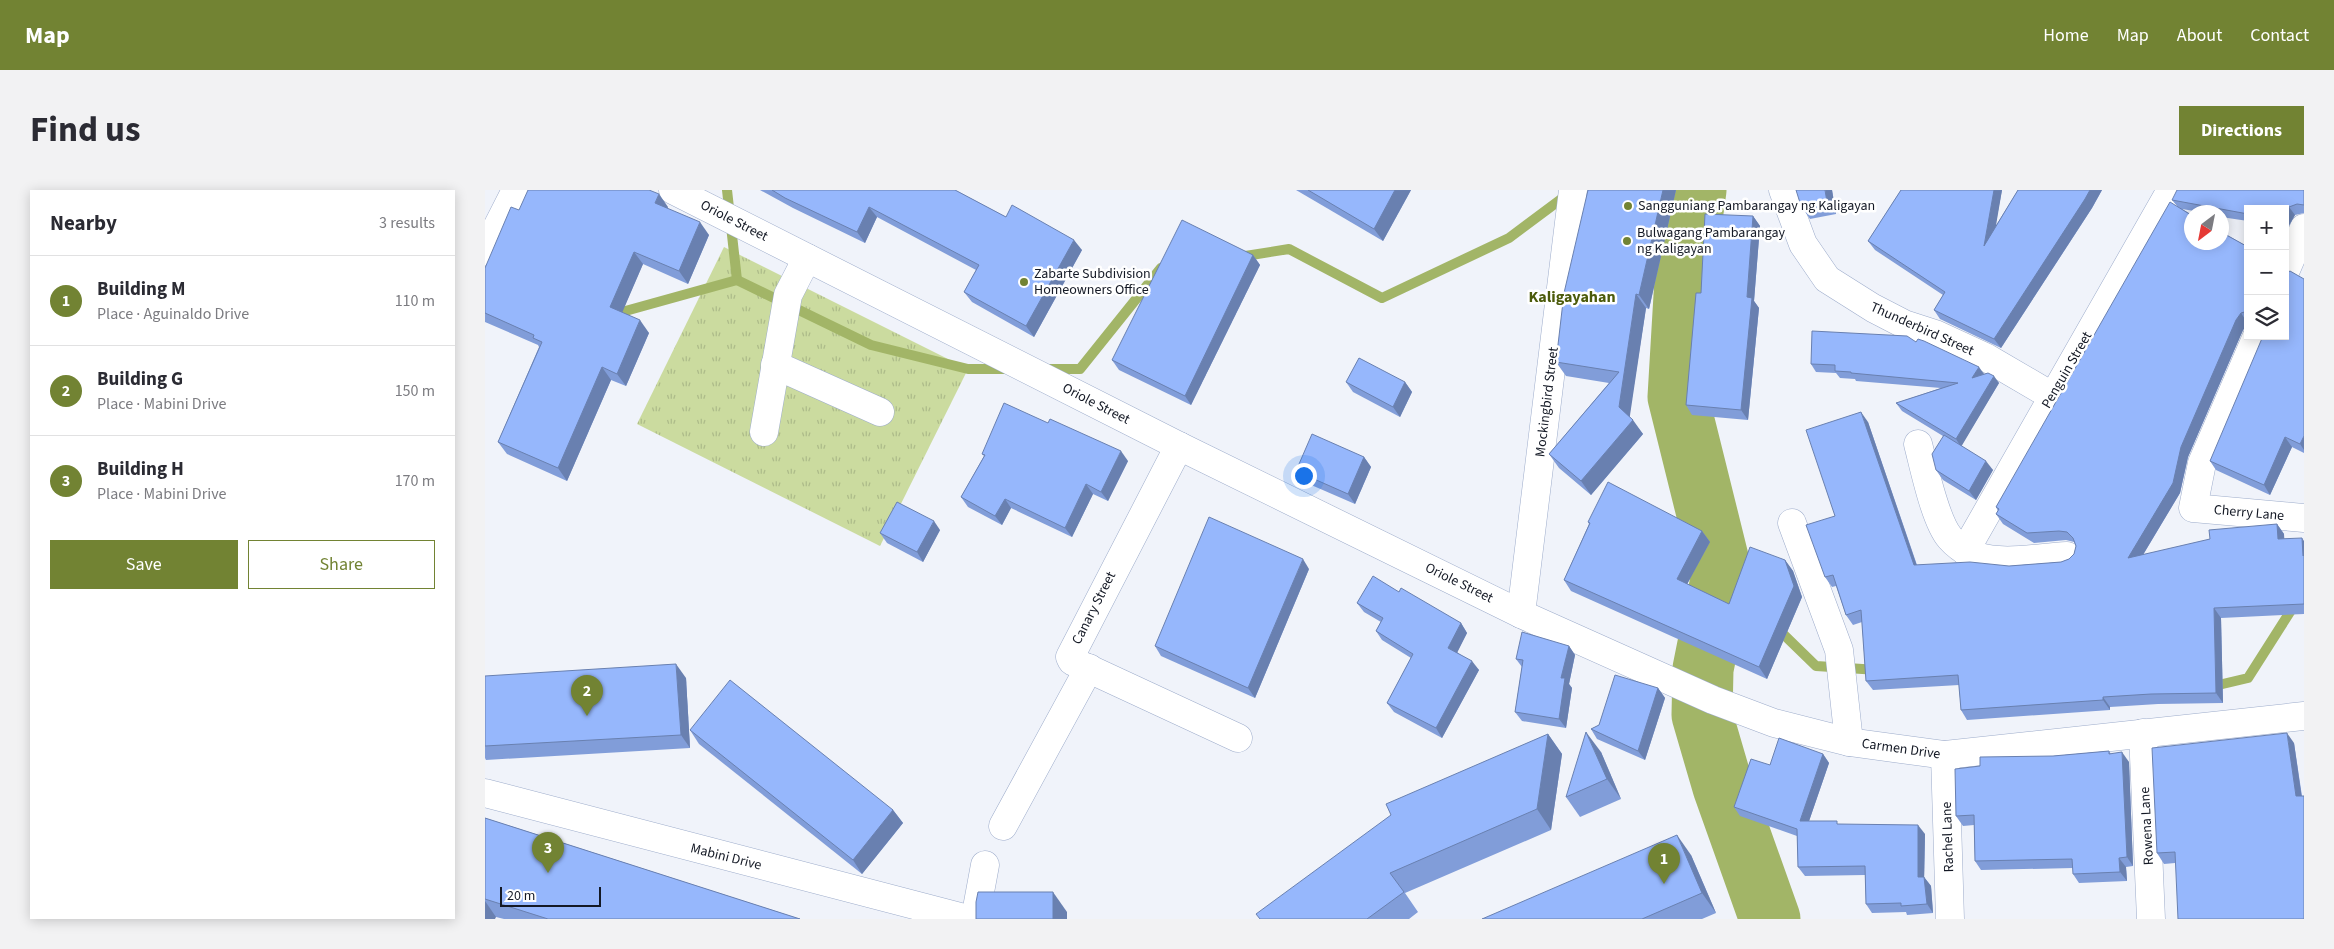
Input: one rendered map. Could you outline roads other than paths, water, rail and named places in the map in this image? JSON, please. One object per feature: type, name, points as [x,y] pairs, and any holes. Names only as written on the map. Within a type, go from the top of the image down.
[{"type":"street","points":[[485,251],[516,190]]},
{"type":"street","name":"Oriole Street","points":[[673,190],[1179,446],[1521,614]]},
{"type":"street","name":"Mockingbird Street","points":[[1521,614],[1573,190]]},
{"type":"street","name":"Thunderbird Street","points":[[1783,190],[1803,244],[1827,279],[1873,308],[1904,324],[1935,334],[1987,358],[2052,396]]},
{"type":"street","name":"Penguin Street","points":[[1965,551],[2171,190]]},
{"type":"street","points":[[2289,263],[2304,228]]},
{"type":"street","points":[[764,432],[788,295],[807,258]]},
{"type":"street","name":"Cherry Lane","points":[[2255,340],[2202,463],[2193,508],[2304,518]]},
{"type":"street","points":[[775,365],[880,412]]},
{"type":"street","points":[[1917,444],[1941,520],[1949,538],[1965,551],[1979,558],[1998,560],[2067,556]]},
{"type":"street","name":"Canary Street","points":[[1179,446],[1070,655],[1072,661],[1238,738]]},
{"type":"street","points":[[1792,523],[1839,650],[1849,742]]},
{"type":"street","name":"Carmen Drive","points":[[1521,614],[1713,700],[1774,723],[1849,742],[1945,756],[2304,716]]},
{"type":"street","points":[[1003,826],[1089,668]]},
{"type":"street","name":"Rowena Lane","points":[[2143,733],[2151,919]]},
{"type":"street","name":"Rachel Lane","points":[[1945,756],[1950,919]]},
{"type":"street","name":"Mabini Drive","points":[[485,794],[968,919]]},
{"type":"street","points":[[975,919],[985,865]]},
{"type":"waterway","points":[[727,190],[737,280]]},
{"type":"waterway","points":[[1696,190],[1686,262],[1678,397],[1722,574],[1703,669],[1702,715],[1723,787],[1770,919]]},
{"type":"waterway","points":[[1239,257],[1289,249],[1382,298],[1509,238],[1568,194]]},
{"type":"waterway","points":[[1043,369],[1080,369],[1161,268]]},
{"type":"waterway","points":[[611,315],[737,280],[871,345],[968,369],[1009,369]]},
{"type":"waterway","points":[[1722,574],[1744,596]]},
{"type":"waterway","points":[[2210,687],[2248,678],[2304,590]]},
{"type":"waterway","points":[[1776,627],[1816,666],[1878,670]]},
{"type":"place","name":"Sangguniang Pambarangay ng Kaligayan","points":[[1628,206]]},
{"type":"place","name":"Bulwagang Pambarangay ng Kaligayan","points":[[1627,241]]},
{"type":"place","name":"Zabarte Subdivision Homeowners Office","points":[[1024,282]]},
{"type":"place","name":"Building G","points":[[587,716]]},
{"type":"place","name":"Building H","points":[[548,873]]},
{"type":"place","name":"Building M","points":[[1664,884]]},
{"type":"district","name":"Kaligayahan","points":[[1572,297]]}]
